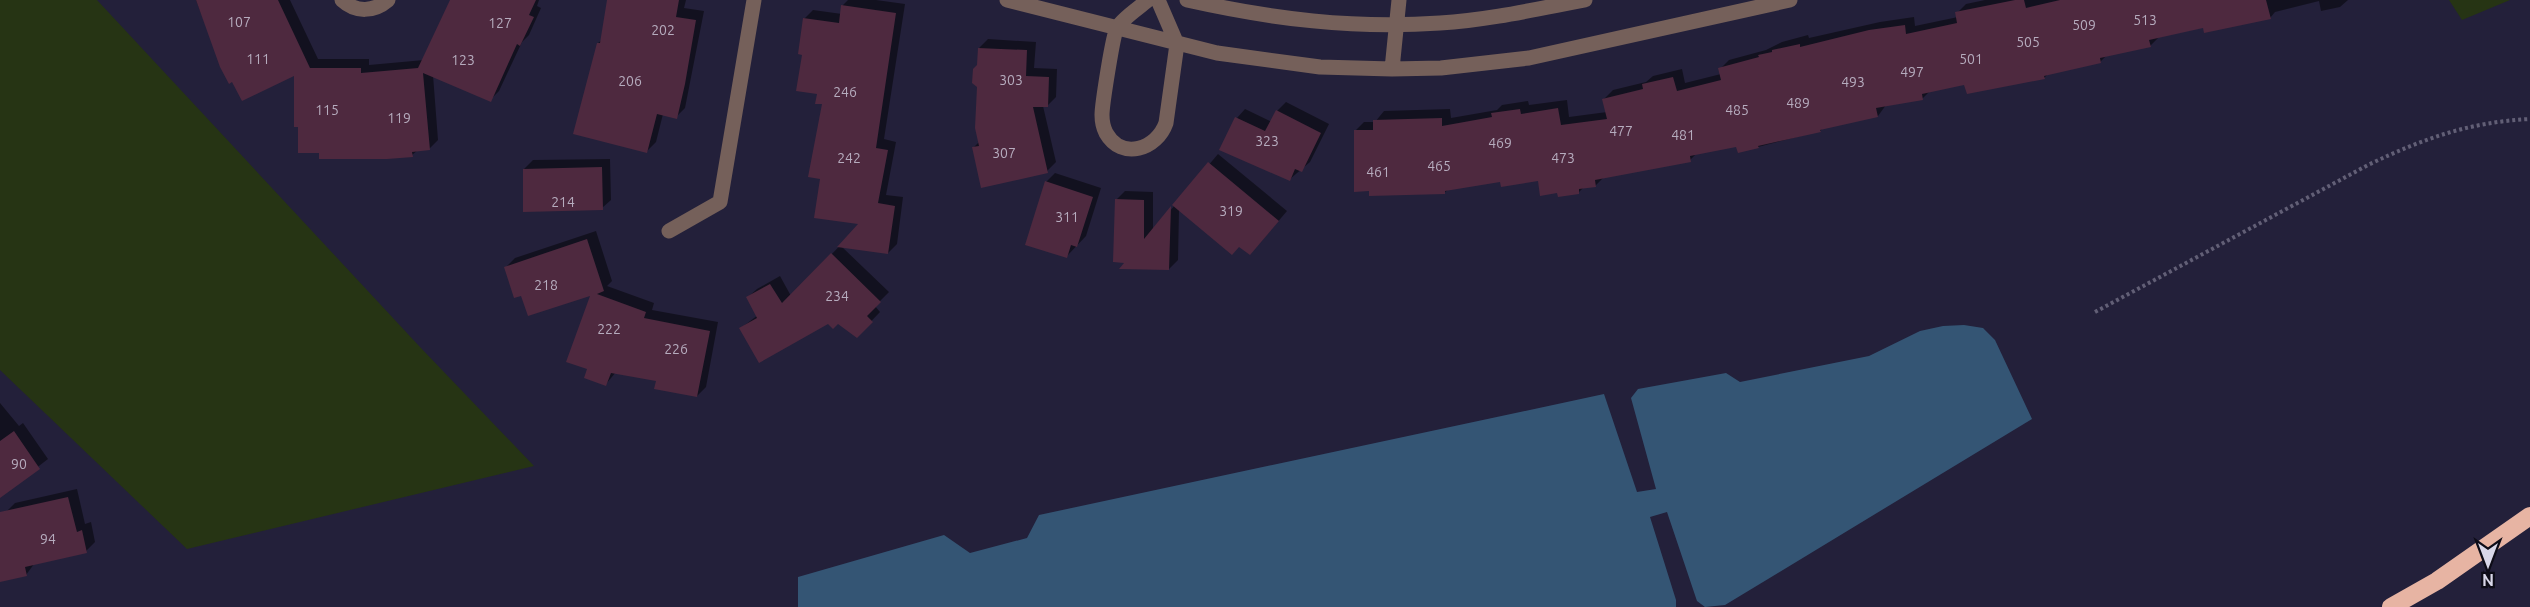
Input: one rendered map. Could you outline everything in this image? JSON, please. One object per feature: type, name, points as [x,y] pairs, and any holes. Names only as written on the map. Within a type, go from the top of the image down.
[{"type":"highway","points":[[2391,607],[2437,581],[2530,516]]},
{"type":"street","points":[[342,0],[353,8],[363,10],[373,9],[388,0]]},
{"type":"street","points":[[669,231],[720,202],[754,0]]},
{"type":"street","points":[[1007,0],[1177,44],[1267,62],[1392,69],[1441,68],[1528,58],[1790,0]]},
{"type":"street","points":[[1148,0],[1116,28],[1102,122],[1111,140],[1130,149],[1149,146],[1163,133],[1177,44],[1158,0]]},
{"type":"street","points":[[1187,0],[1293,20],[1396,25],[1497,17],[1584,0]]},
{"type":"street","points":[[1392,69],[1399,0]]},
{"type":"path","points":[[2095,312],[2357,171],[2414,143],[2451,130],[2495,122],[2530,119]]},
{"type":"green space","points":[[0,0],[97,0],[534,466],[187,549],[0,370]]},
{"type":"green space","points":[[2449,0],[2510,0],[2462,20]]},
{"type":"water","points":[[1964,325],[1983,328],[1995,340],[2032,419],[1725,605],[1705,607],[1697,601],[1667,512],[1650,517],[1676,600],[1676,607],[798,607],[798,577],[944,535],[970,553],[1027,538],[1039,515],[1604,394],[1637,492],[1656,489],[1631,398],[1638,389],[1726,373],[1740,382],[1869,356],[1920,331],[1943,326]]},
{"type":"building","points":[[196,0],[278,0],[310,68],[361,68],[361,73],[418,68],[450,0],[536,0],[529,15],[534,17],[520,46],[517,44],[491,102],[423,73],[430,150],[412,152],[413,157],[319,159],[319,153],[298,153],[298,127],[294,127],[294,76],[242,101],[232,82],[229,84],[220,67]]},
{"type":"building","points":[[607,0],[679,0],[676,17],[696,20],[677,119],[657,114],[647,153],[573,134],[597,43],[600,43]]},
{"type":"building","points":[[2024,0],[2026,8],[2060,0],[2266,0],[2271,19],[2204,33],[2203,28],[2149,40],[2151,47],[2100,58],[2101,63],[2044,76],[2045,79],[1967,94],[1964,85],[1922,94],[1923,100],[1876,108],[1878,117],[1820,130],[1821,132],[1758,146],[1759,148],[1738,153],[1736,147],[1690,156],[1691,162],[1595,180],[1596,187],[1579,189],[1579,194],[1558,197],[1557,193],[1540,196],[1538,181],[1501,187],[1500,182],[1445,191],[1445,194],[1369,196],[1369,191],[1354,192],[1354,130],[1373,130],[1373,120],[1442,118],[1442,126],[1492,117],[1491,113],[1520,109],[1521,114],[1558,108],[1561,125],[1607,119],[1602,99],[1643,89],[1642,84],[1673,77],[1677,91],[1721,80],[1718,68],[1759,57],[1758,55],[1772,52],[1772,50],[1800,44],[1800,47],[1869,30],[1905,25],[1906,34],[1957,23],[1955,12]]},
{"type":"building","points":[[841,5],[896,13],[876,148],[888,150],[878,203],[895,206],[888,254],[837,247],[858,224],[814,218],[820,179],[808,177],[822,104],[815,104],[817,94],[796,91],[802,55],[798,54],[803,18],[839,23]]},
{"type":"building","points":[[978,48],[1027,50],[1026,76],[1049,77],[1048,107],[1033,107],[1048,173],[981,188],[972,147],[979,146],[975,128],[977,87],[972,83],[973,69],[977,65]]},
{"type":"building","points":[[1276,110],[1321,133],[1302,172],[1295,169],[1290,181],[1219,150],[1235,117],[1265,131]]},
{"type":"building","points":[[1208,162],[1279,221],[1250,255],[1239,247],[1232,255],[1172,205]]},
{"type":"building","points":[[602,167],[603,210],[523,212],[523,169]]},
{"type":"building","points":[[1045,181],[1093,197],[1077,247],[1071,245],[1067,258],[1025,245]]},
{"type":"building","points":[[1115,199],[1144,200],[1144,239],[1171,206],[1169,270],[1119,269],[1124,263],[1113,262]]},
{"type":"building","points":[[587,239],[604,291],[597,294],[646,312],[644,318],[710,331],[697,397],[654,389],[656,381],[611,373],[606,386],[584,378],[587,369],[566,362],[590,296],[528,316],[521,296],[514,298],[504,267]]},
{"type":"building","points":[[831,253],[881,302],[867,316],[873,322],[857,338],[838,324],[833,329],[828,324],[759,363],[739,328],[757,318],[746,297],[770,284],[782,303]]},
{"type":"building","points":[[14,431],[40,469],[0,498],[0,441]]},
{"type":"building","points":[[68,497],[77,532],[82,530],[87,553],[25,567],[27,576],[0,582],[0,512]]}]
